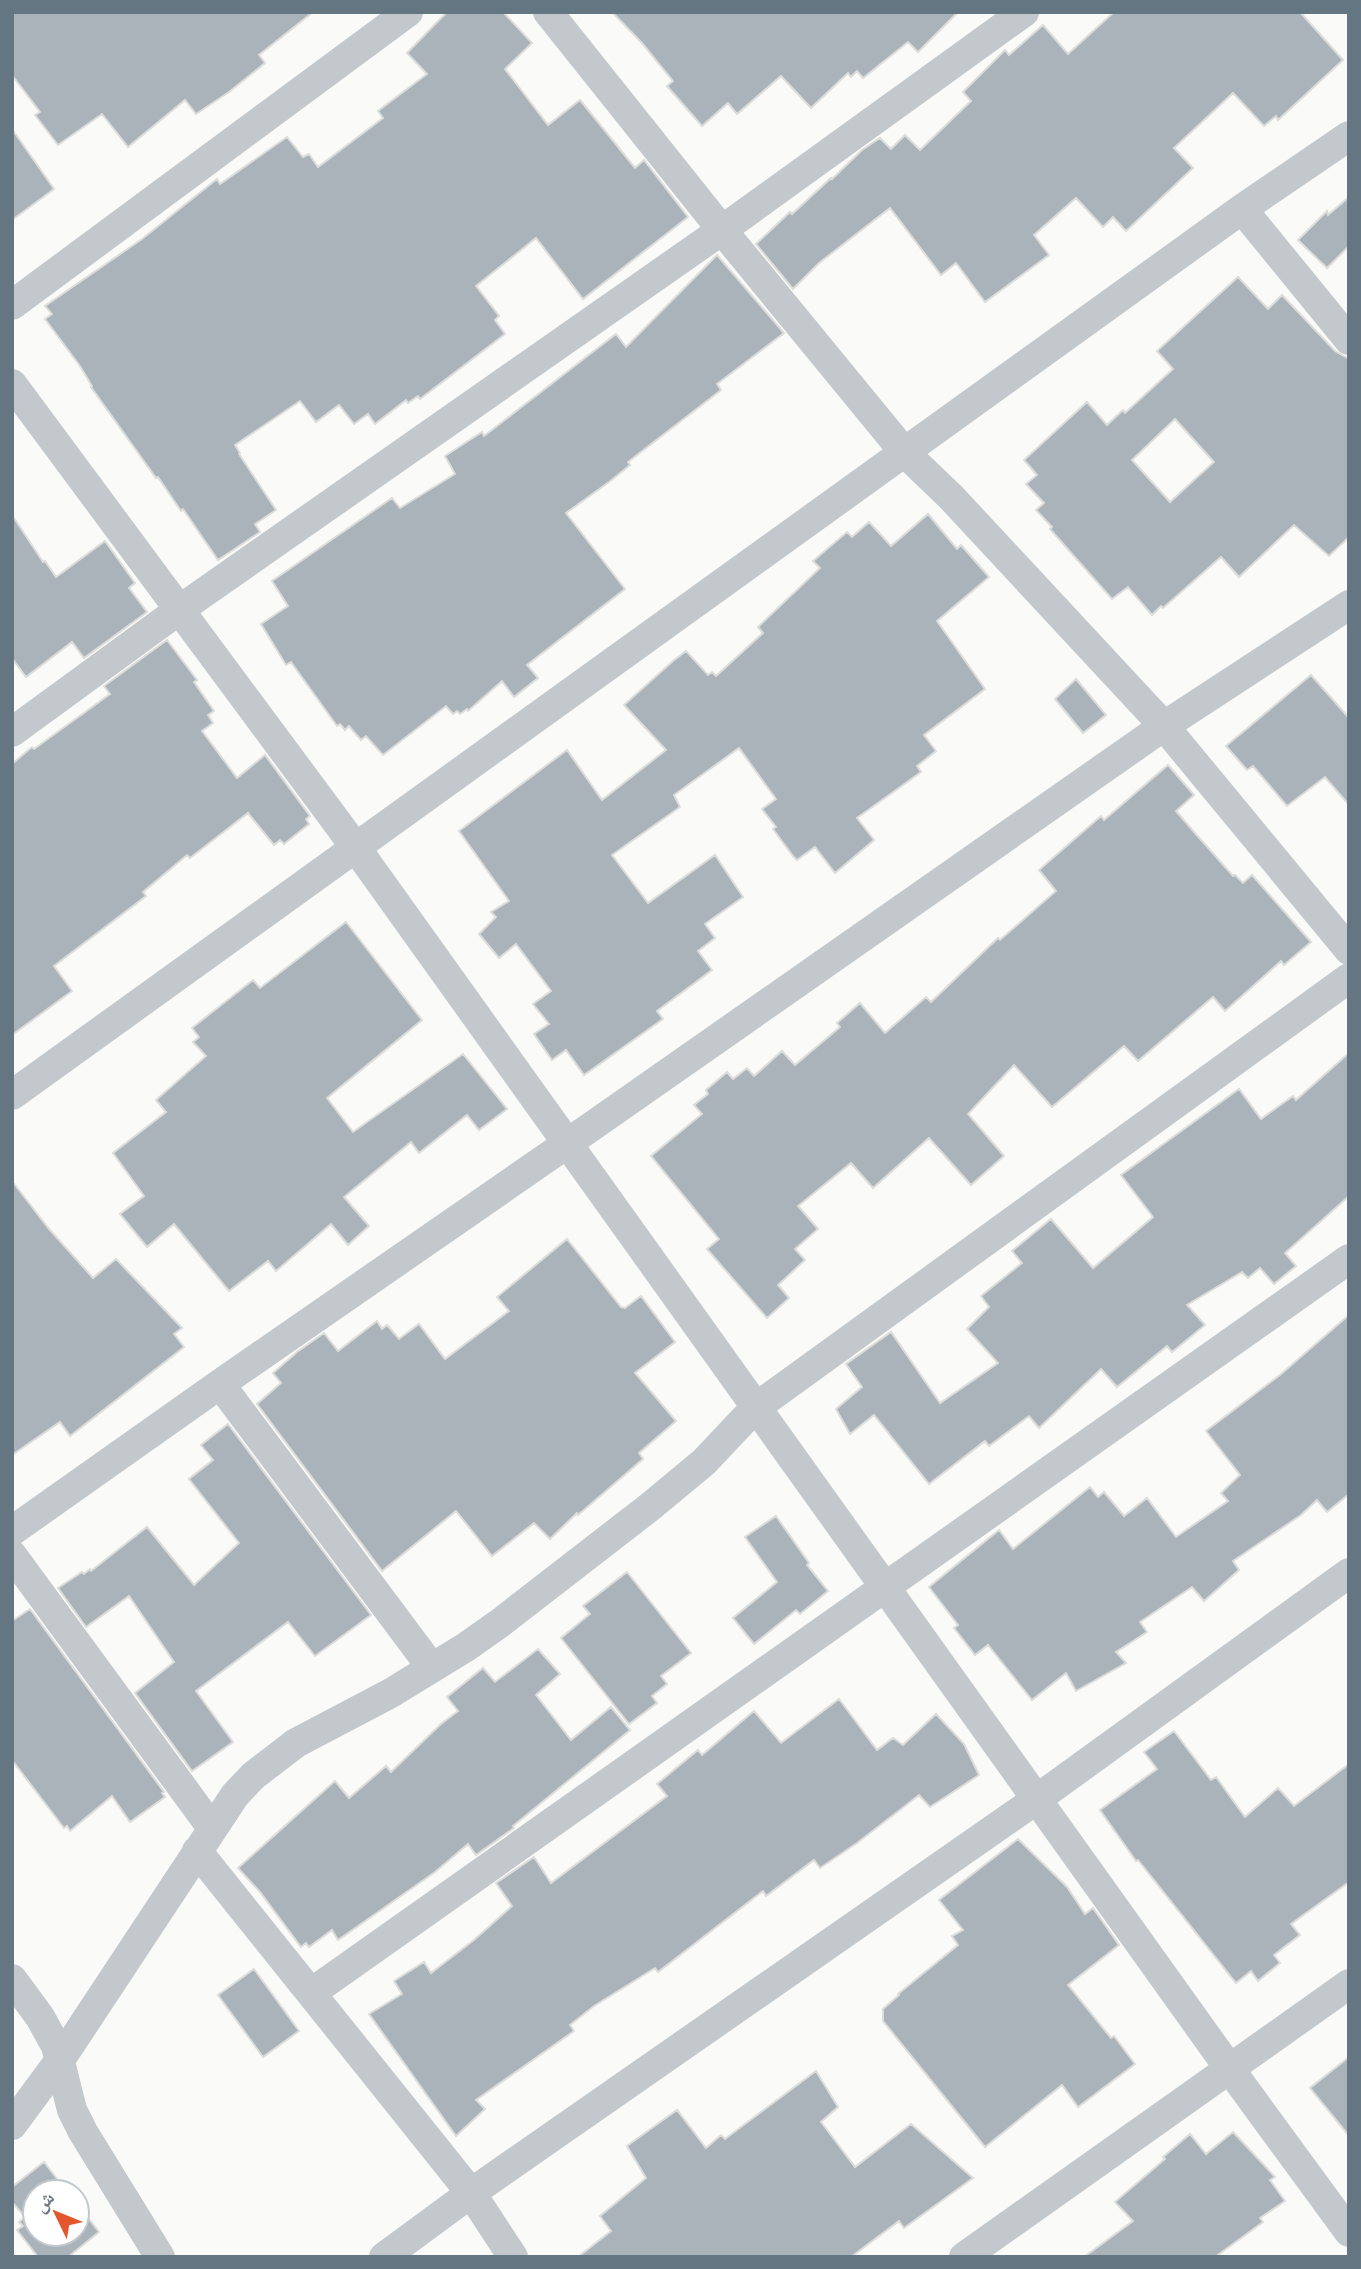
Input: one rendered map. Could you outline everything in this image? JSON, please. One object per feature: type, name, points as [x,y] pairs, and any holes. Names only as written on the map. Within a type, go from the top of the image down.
[{"type":"street","points":[[12,304],[408,12]]},
{"type":"street","points":[[548,12],[905,453],[951,497],[1164,726],[1349,950]]},
{"type":"street","points":[[12,732],[179,610],[722,230],[1024,12]]},
{"type":"street","points":[[12,1095],[1242,209],[1349,136]]},
{"type":"street","points":[[1242,209],[1349,340]]},
{"type":"street","points":[[12,384],[356,848],[755,1408],[1349,2232]]},
{"type":"street","points":[[12,1531],[1164,726],[1349,605]]},
{"type":"street","points":[[12,2125],[60,2060],[235,1795],[253,1776],[296,1743],[391,1693],[500,1623],[704,1462],[755,1408],[1349,978]]},
{"type":"street","points":[[311,1993],[1349,1259]]},
{"type":"street","points":[[220,1384],[432,1668]]},
{"type":"street","points":[[12,1555],[311,1993],[471,2193],[513,2257]]},
{"type":"street","points":[[384,2257],[471,2193],[1037,1799],[1349,1573]]},
{"type":"street","points":[[12,1979],[40,2017],[56,2046],[72,2110],[83,2132],[160,2257]]},
{"type":"street","points":[[964,2257],[1349,1984]]},
{"type":"building","points":[[12,12],[313,12],[259,55],[265,63],[229,92],[196,114],[185,100],[128,147],[102,114],[58,145],[35,115],[40,112],[12,75]]},
{"type":"building","points":[[447,12],[503,12],[532,43],[505,69],[548,125],[580,100],[635,168],[644,160],[688,217],[583,299],[536,238],[476,286],[499,316],[495,320],[505,334],[420,399],[418,396],[408,403],[406,400],[375,424],[368,414],[354,424],[339,405],[316,422],[300,401],[235,445],[276,510],[255,524],[260,532],[218,560],[91,387],[80,366],[45,319],[52,314],[45,306],[142,239],[217,179],[220,184],[287,137],[303,157],[309,154],[318,167],[383,118],[378,111],[427,74],[407,53]]},
{"type":"building","points":[[612,12],[958,12],[918,52],[908,42],[863,78],[857,71],[851,77],[848,73],[811,108],[781,76],[737,114],[728,103],[702,126],[667,86],[673,81]]},
{"type":"building","points":[[1114,12],[1300,12],[1343,60],[1278,120],[1276,116],[1264,126],[1233,93],[1174,148],[1193,168],[1126,231],[1113,217],[1103,227],[1076,198],[1034,235],[1049,255],[985,302],[956,263],[941,275],[890,208],[819,263],[793,289],[756,244],[862,150],[880,138],[891,149],[905,135],[920,150],[971,101],[963,92],[1005,50],[1009,55],[1043,25],[1068,54]]},
{"type":"building","points":[[12,129],[54,189],[12,220]]},
{"type":"building","points":[[1349,197],[1349,246],[1327,268],[1298,240],[1327,211],[1328,215]]},
{"type":"building","points":[[717,255],[784,333],[717,384],[721,390],[628,462],[630,465],[609,482],[566,513],[625,589],[527,665],[538,678],[514,697],[502,681],[468,711],[467,709],[460,714],[457,711],[453,714],[446,706],[383,755],[366,736],[361,740],[349,726],[345,730],[340,724],[337,726],[291,662],[286,665],[261,624],[288,606],[272,581],[392,498],[400,508],[455,474],[445,456],[482,432],[484,436],[616,334],[626,347]]},
{"type":"building","points":[[1238,277],[1268,309],[1282,295],[1335,351],[1349,359],[1349,537],[1329,556],[1294,525],[1239,577],[1221,557],[1152,615],[1128,587],[1112,599],[1050,529],[1052,527],[1036,510],[1044,503],[1026,484],[1037,475],[1024,460],[1087,402],[1107,425],[1123,410],[1125,413],[1173,369],[1157,351]],"holes":[[[1175,419],[1214,462],[1170,502],[1132,460]]]},
{"type":"building","points":[[928,514],[957,549],[961,545],[989,577],[937,621],[985,689],[924,735],[936,751],[917,766],[921,772],[857,818],[874,840],[835,873],[815,847],[797,860],[793,856],[762,809],[776,799],[739,748],[674,795],[680,807],[612,855],[648,903],[715,855],[743,897],[705,924],[715,938],[698,951],[712,970],[657,1011],[663,1019],[584,1075],[566,1050],[552,1060],[534,1034],[549,1024],[533,1004],[551,991],[516,944],[499,958],[479,934],[496,917],[491,912],[509,901],[459,831],[567,750],[602,800],[666,750],[624,705],[673,661],[686,651],[708,675],[712,672],[716,676],[763,633],[758,627],[820,568],[813,561],[847,532],[852,537],[869,522],[891,546]]},
{"type":"building","points":[[12,515],[56,577],[105,541],[135,583],[129,588],[147,612],[84,658],[72,642],[26,677],[12,658]]},
{"type":"building","points":[[167,640],[197,680],[194,682],[214,711],[208,715],[213,723],[202,731],[237,778],[265,755],[310,816],[306,819],[309,824],[284,844],[280,840],[274,845],[248,813],[190,858],[187,855],[143,892],[146,896],[54,966],[72,991],[12,1035],[12,764],[32,747],[34,749],[110,694],[104,686]]},
{"type":"building","points":[[1311,675],[1349,718],[1349,805],[1325,777],[1287,806],[1253,766],[1247,770],[1226,746]]},
{"type":"building","points":[[1076,679],[1106,715],[1083,733],[1055,699]]},
{"type":"building","points":[[1168,765],[1194,795],[1176,811],[1233,876],[1243,883],[1252,875],[1311,942],[1284,965],[1281,961],[1225,1011],[1213,997],[1138,1061],[1124,1046],[1052,1107],[1014,1065],[968,1114],[1004,1156],[971,1185],[929,1138],[873,1188],[851,1163],[798,1206],[818,1229],[795,1249],[805,1260],[778,1285],[789,1298],[767,1318],[707,1249],[719,1239],[651,1156],[702,1114],[694,1105],[708,1094],[706,1090],[727,1072],[733,1079],[747,1068],[754,1076],[782,1051],[795,1065],[840,1027],[837,1023],[860,1003],[885,1033],[926,997],[931,1002],[998,938],[1000,940],[1056,891],[1039,870],[1101,816],[1104,820]]},
{"type":"building","points":[[346,922],[422,1020],[327,1098],[353,1132],[463,1054],[507,1109],[479,1130],[467,1115],[419,1153],[411,1142],[344,1197],[369,1226],[348,1245],[331,1224],[276,1271],[268,1261],[229,1291],[174,1224],[147,1247],[120,1214],[144,1196],[113,1153],[166,1112],[156,1100],[206,1056],[193,1042],[199,1037],[192,1028],[253,980],[260,988]]},
{"type":"building","points":[[1349,1053],[1349,1196],[1285,1253],[1296,1266],[1274,1284],[1260,1268],[1248,1278],[1242,1272],[1187,1305],[1205,1325],[1172,1352],[1167,1346],[1117,1387],[1101,1369],[1039,1428],[1029,1416],[989,1446],[985,1441],[929,1484],[874,1415],[850,1434],[836,1409],[862,1387],[846,1364],[891,1332],[940,1403],[998,1363],[967,1329],[989,1307],[981,1296],[1022,1263],[1012,1251],[1051,1219],[1093,1268],[1153,1217],[1121,1175],[1239,1089],[1261,1119],[1293,1096],[1296,1100]]},
{"type":"building","points":[[12,1181],[49,1229],[93,1278],[116,1259],[182,1328],[174,1334],[184,1347],[70,1436],[60,1422],[12,1455]]},
{"type":"building","points":[[567,1239],[621,1307],[625,1308],[641,1296],[675,1342],[635,1373],[676,1421],[639,1453],[643,1459],[578,1515],[577,1513],[550,1539],[534,1523],[492,1556],[456,1511],[382,1571],[257,1404],[281,1383],[273,1373],[324,1333],[338,1351],[377,1321],[382,1329],[387,1325],[399,1339],[419,1324],[445,1359],[509,1311],[497,1297]]},
{"type":"building","points":[[1349,1315],[1349,1494],[1327,1512],[1317,1500],[1301,1515],[1233,1561],[1239,1570],[1204,1601],[1192,1587],[1140,1622],[1147,1632],[1116,1652],[1126,1663],[1076,1691],[1066,1673],[1032,1700],[988,1645],[975,1655],[954,1628],[958,1625],[929,1587],[999,1530],[1013,1549],[1090,1487],[1098,1497],[1104,1492],[1124,1516],[1147,1498],[1176,1537],[1228,1501],[1221,1493],[1240,1475],[1206,1431],[1280,1375]]},
{"type":"building","points":[[228,1424],[371,1615],[315,1656],[288,1622],[196,1691],[233,1742],[192,1771],[135,1693],[174,1662],[129,1596],[86,1627],[58,1588],[82,1572],[84,1574],[90,1569],[91,1571],[147,1527],[194,1585],[239,1543],[189,1479],[213,1460],[201,1445]]},
{"type":"building","points":[[776,1516],[809,1563],[807,1565],[828,1591],[800,1614],[796,1610],[754,1644],[733,1618],[777,1582],[745,1537]]},
{"type":"building","points":[[627,1572],[691,1653],[661,1676],[667,1684],[652,1696],[657,1703],[629,1724],[561,1638],[590,1614],[583,1606]]},
{"type":"building","points":[[30,1609],[164,1792],[162,1793],[165,1797],[130,1822],[112,1796],[70,1831],[67,1826],[64,1828],[12,1760],[12,1621]]},
{"type":"building","points":[[538,1649],[560,1674],[536,1695],[571,1740],[611,1707],[630,1730],[513,1826],[514,1828],[476,1855],[468,1844],[435,1872],[338,1940],[332,1930],[309,1947],[306,1943],[301,1947],[260,1892],[238,1868],[335,1781],[349,1798],[386,1766],[391,1772],[458,1711],[447,1697],[483,1668],[495,1682]]},
{"type":"building","points":[[839,1699],[877,1750],[893,1738],[903,1745],[936,1714],[964,1744],[979,1775],[930,1807],[919,1795],[820,1868],[814,1860],[766,1896],[763,1891],[658,1972],[655,1968],[594,2006],[570,2025],[574,2031],[476,2100],[485,2109],[456,2136],[369,2014],[402,1994],[394,1981],[424,1962],[431,1973],[512,1906],[496,1883],[534,1857],[551,1883],[667,1796],[657,1784],[698,1750],[702,1755],[754,1711],[781,1743]]},
{"type":"building","points":[[1174,1731],[1211,1780],[1216,1777],[1245,1817],[1278,1788],[1294,1806],[1349,1764],[1349,1882],[1291,1924],[1300,1935],[1274,1955],[1280,1963],[1258,1981],[1251,1971],[1236,1983],[1138,1860],[1136,1861],[1100,1810],[1157,1769],[1144,1752]]},
{"type":"building","points":[[1018,1839],[1067,1887],[1085,1914],[1093,1908],[1119,1945],[1068,1985],[1135,2064],[1078,2107],[1062,2085],[985,2147],[883,2021],[883,2009],[958,1945],[952,1936],[963,1930],[939,1900]]},
{"type":"building","points":[[254,1969],[299,2031],[263,2057],[218,1995]]},
{"type":"building","points":[[1349,2057],[1349,2136],[1310,2088]]},
{"type":"building","points":[[816,2071],[838,2107],[821,2122],[855,2167],[911,2124],[973,2178],[904,2228],[899,2221],[851,2257],[578,2257],[611,2231],[600,2216],[646,2178],[627,2146],[677,2110],[706,2148],[721,2135],[725,2139]]},
{"type":"building","points":[[1233,2132],[1275,2177],[1270,2180],[1285,2201],[1260,2218],[1263,2222],[1215,2257],[1084,2257],[1133,2221],[1115,2202],[1190,2134],[1206,2154]]},
{"type":"building","points":[[44,2162],[56,2178],[24,2178]]},
{"type":"building","points":[[21,2180],[21,2212],[12,2202],[12,2187]]},
{"type":"building","points":[[91,2222],[99,2232],[91,2238]]},
{"type":"building","points":[[31,2248],[79,2248],[68,2257],[38,2257]]}]
